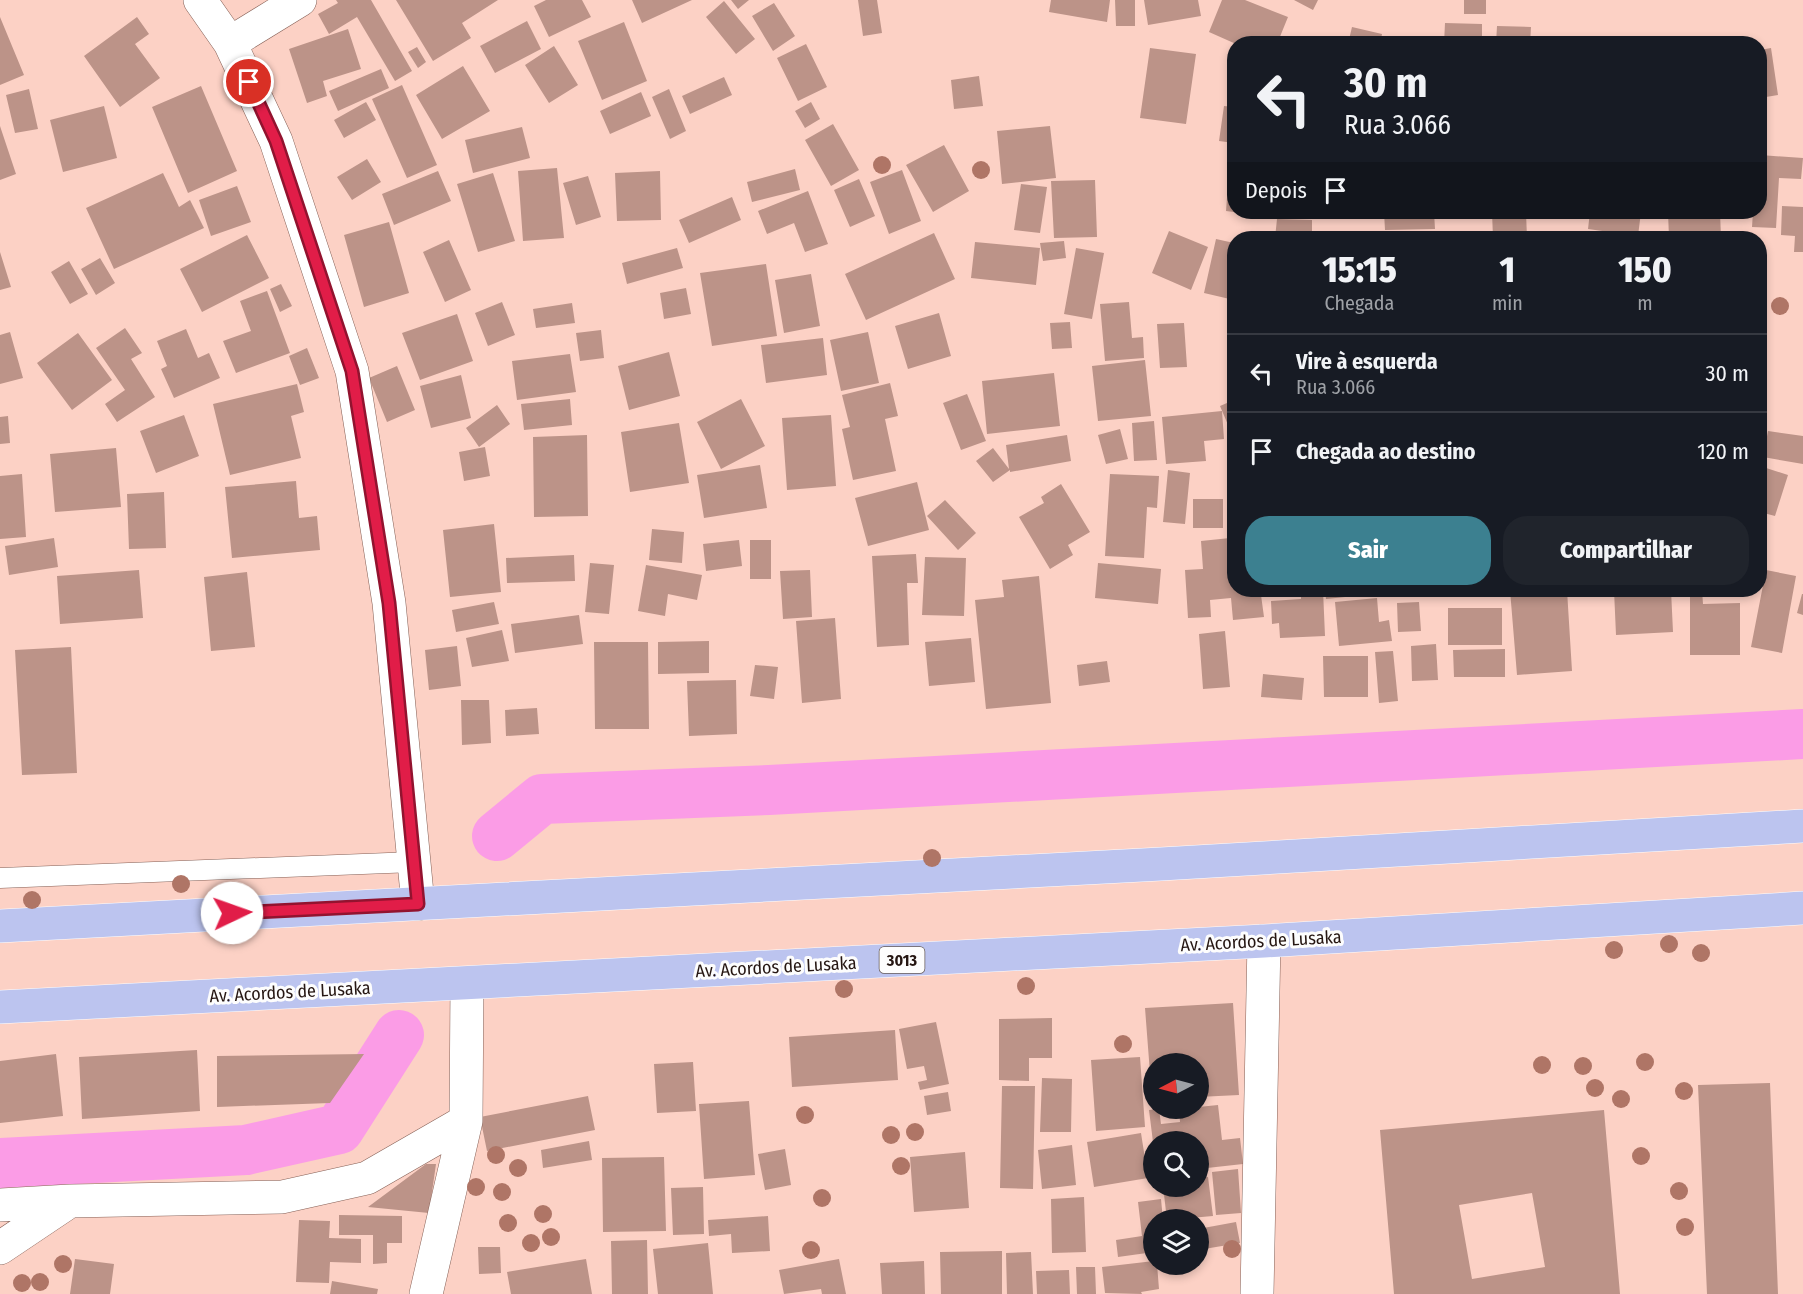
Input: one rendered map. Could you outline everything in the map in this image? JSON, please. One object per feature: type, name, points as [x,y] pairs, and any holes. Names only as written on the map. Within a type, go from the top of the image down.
[{"type":"main road","points":[[0,926],[1161,864],[1803,826]]},
{"type":"main road","name":"Av. Acordos de Lusaka","points":[[0,1008],[1264,941],[1803,908]]},
{"type":"street","points":[[201,0],[230,43],[276,141],[352,371],[389,603],[418,904]]},
{"type":"street","points":[[230,43],[300,0]]},
{"type":"street","points":[[1257,1294],[1264,941]]},
{"type":"street","points":[[426,1294],[466,1121],[467,983]]},
{"type":"street","points":[[0,1205],[70,1201],[282,1197],[367,1178],[466,1121]]},
{"type":"street","points":[[0,1248],[70,1201]]},
{"type":"lane","points":[[0,878],[414,862]]},
{"type":"building","points":[[336,0],[371,0],[412,71],[395,81],[357,17],[329,34],[318,14],[338,3]]},
{"type":"building","points":[[396,0],[498,0],[462,23],[471,38],[433,61]]},
{"type":"building","points":[[546,0],[582,0],[591,17],[549,37],[534,6]]},
{"type":"building","points":[[632,0],[692,0],[642,23]]},
{"type":"building","points":[[731,0],[749,0],[738,9]]},
{"type":"building","points":[[858,0],[877,0],[882,33],[863,36]]},
{"type":"building","points":[[1051,0],[1110,0],[1107,22],[1049,12]]},
{"type":"building","points":[[1115,0],[1135,0],[1135,26],[1116,26]]},
{"type":"building","points":[[1144,0],[1198,0],[1201,16],[1148,25]]},
{"type":"building","points":[[1222,0],[1245,0],[1288,17],[1280,36],[1227,36],[1227,40],[1209,32]]},
{"type":"building","points":[[1294,0],[1318,0],[1313,10]]},
{"type":"building","points":[[1464,0],[1486,0],[1486,14],[1464,14]]},
{"type":"building","points":[[724,1],[755,39],[736,54],[706,17]]},
{"type":"building","points":[[774,3],[795,36],[773,51],[752,16]]},
{"type":"building","points":[[0,17],[24,75],[0,85]]},
{"type":"building","points":[[137,17],[149,34],[135,44],[160,78],[120,107],[84,56]]},
{"type":"building","points":[[527,21],[541,49],[495,73],[480,46]]},
{"type":"building","points":[[624,22],[647,81],[602,100],[578,41]]},
{"type":"building","points":[[1445,23],[1482,24],[1482,36],[1444,36]]},
{"type":"building","points":[[1497,26],[1531,27],[1530,36],[1496,36]]},
{"type":"building","points":[[1352,27],[1382,34],[1382,36],[1350,36]]},
{"type":"building","points":[[348,29],[361,69],[323,81],[327,96],[307,103],[289,49]]},
{"type":"building","points":[[806,44],[827,87],[798,101],[777,58]]},
{"type":"building","points":[[554,46],[578,85],[549,103],[525,65]]},
{"type":"building","points":[[417,47],[426,62],[418,68],[408,52]]},
{"type":"building","points":[[1150,48],[1196,54],[1186,124],[1140,118]]},
{"type":"building","points":[[1771,48],[1778,95],[1767,97],[1767,49]]},
{"type":"building","points":[[463,66],[490,111],[442,139],[416,95]]},
{"type":"building","points":[[381,69],[389,88],[338,111],[329,91]]},
{"type":"building","points":[[979,76],[983,106],[954,109],[951,80]]},
{"type":"building","points":[[724,77],[732,95],[690,114],[682,96]]},
{"type":"building","points":[[402,85],[437,165],[407,178],[372,99]]},
{"type":"building","points":[[201,86],[237,171],[188,193],[152,107]]},
{"type":"building","points":[[29,89],[38,129],[15,133],[6,95]]},
{"type":"building","points":[[669,89],[686,131],[670,139],[652,97]]},
{"type":"building","points":[[641,92],[651,116],[610,134],[600,111]]},
{"type":"building","points":[[366,102],[376,120],[344,138],[334,120]]},
{"type":"building","points":[[811,102],[820,119],[805,128],[795,111]]},
{"type":"building","points":[[104,106],[117,158],[63,172],[50,120]]},
{"type":"building","points":[[1224,106],[1227,106],[1227,142],[1219,141]]},
{"type":"building","points":[[833,124],[859,170],[831,186],[805,140]]},
{"type":"building","points":[[0,126],[16,174],[0,180]]},
{"type":"building","points":[[1050,126],[1056,178],[1002,184],[997,131]]},
{"type":"building","points":[[522,127],[530,158],[473,173],[465,140]]},
{"type":"building","points":[[944,145],[969,191],[933,212],[906,165]]},
{"type":"building","points":[[1767,155],[1803,158],[1801,179],[1779,178],[1776,228],[1752,227],[1753,219],[1767,219]]},
{"type":"building","points":[[367,159],[381,182],[352,200],[337,177]]},
{"type":"building","points":[[557,168],[564,238],[523,241],[518,171]]},
{"type":"building","points":[[795,169],[800,190],[752,202],[747,182]]},
{"type":"building","points":[[902,170],[921,221],[889,234],[870,182]]},
{"type":"building","points":[[438,171],[451,201],[394,225],[382,194]]},
{"type":"building","points":[[660,171],[661,220],[617,221],[615,173]]},
{"type":"building","points":[[163,173],[179,207],[190,200],[204,228],[114,269],[86,208]]},
{"type":"building","points":[[493,173],[515,241],[478,252],[457,184]]},
{"type":"building","points":[[588,176],[601,217],[576,225],[563,183]]},
{"type":"building","points":[[859,179],[875,216],[850,227],[834,190]]},
{"type":"building","points":[[1095,180],[1097,237],[1054,238],[1051,181]]},
{"type":"building","points":[[1021,184],[1047,187],[1040,233],[1014,230]]},
{"type":"building","points":[[237,186],[251,222],[211,236],[199,200]]},
{"type":"building","points":[[808,191],[828,244],[805,252],[794,223],[767,234],[758,211]]},
{"type":"building","points":[[732,197],[741,220],[689,243],[679,220]]},
{"type":"building","points":[[1782,206],[1803,207],[1803,252],[1794,252],[1795,236],[1781,235]]},
{"type":"building","points":[[1277,219],[1312,220],[1312,231],[1276,231]]},
{"type":"building","points":[[1384,219],[1434,219],[1435,229],[1385,230]]},
{"type":"building","points":[[1492,219],[1526,219],[1527,231],[1493,231]]},
{"type":"building","points":[[1589,219],[1640,219],[1639,231],[1588,229]]},
{"type":"building","points":[[1668,219],[1720,219],[1721,231],[1669,231]]},
{"type":"building","points":[[389,222],[409,293],[364,307],[344,235]]},
{"type":"building","points":[[1169,231],[1208,247],[1191,290],[1152,273]]},
{"type":"building","points":[[934,233],[955,279],[866,320],[845,274]]},
{"type":"building","points":[[247,235],[269,278],[202,312],[180,269]]},
{"type":"building","points":[[1216,239],[1227,241],[1227,298],[1204,293]]},
{"type":"building","points":[[449,240],[471,290],[445,302],[423,252]]},
{"type":"building","points":[[1064,241],[1066,258],[1043,261],[1040,243]]},
{"type":"building","points":[[975,242],[1040,248],[1036,285],[971,278]]},
{"type":"building","points":[[677,248],[683,268],[627,284],[622,263]]},
{"type":"building","points":[[1076,248],[1104,253],[1092,319],[1064,314]]},
{"type":"building","points":[[0,252],[11,287],[0,290]]},
{"type":"building","points":[[100,258],[115,283],[96,295],[81,269]]},
{"type":"building","points":[[69,261],[88,294],[70,304],[51,272]]},
{"type":"building","points":[[766,264],[777,336],[712,346],[700,273]]},
{"type":"building","points":[[811,274],[820,326],[784,333],[775,280]]},
{"type":"building","points":[[281,284],[292,306],[280,312],[270,289]]},
{"type":"building","points":[[686,288],[691,314],[664,319],[660,293]]},
{"type":"building","points":[[267,291],[290,353],[236,373],[223,341],[251,331],[240,301]]},
{"type":"building","points":[[502,302],[515,335],[488,346],[475,313]]},
{"type":"building","points":[[1129,302],[1132,338],[1143,337],[1144,358],[1105,361],[1100,304]]},
{"type":"building","points":[[572,303],[575,323],[536,328],[533,309]]},
{"type":"building","points":[[939,313],[951,356],[908,369],[895,326]]},
{"type":"building","points":[[457,314],[473,361],[420,380],[402,333]]},
{"type":"building","points":[[1070,322],[1072,348],[1052,349],[1050,323]]},
{"type":"building","points":[[1184,323],[1187,367],[1160,368],[1157,324]]},
{"type":"building","points":[[125,328],[142,353],[131,359],[155,397],[117,422],[105,404],[125,390],[96,348]]},
{"type":"building","points":[[186,329],[198,358],[209,353],[220,378],[174,398],[161,369],[167,366],[157,341]]},
{"type":"building","points":[[601,330],[604,358],[580,361],[576,333]]},
{"type":"building","points":[[10,332],[23,378],[0,384],[0,335]]},
{"type":"building","points":[[868,332],[879,383],[841,391],[830,340]]},
{"type":"building","points":[[78,333],[112,380],[72,410],[37,363]]},
{"type":"building","points":[[823,338],[827,375],[766,383],[761,345]]},
{"type":"building","points":[[307,348],[319,378],[300,385],[289,356]]},
{"type":"building","points":[[669,352],[680,396],[629,410],[618,366]]},
{"type":"building","points":[[570,354],[576,392],[517,400],[512,361]]},
{"type":"building","points":[[1145,360],[1151,416],[1098,421],[1092,366]]},
{"type":"building","points":[[397,366],[415,410],[387,422],[369,378]]},
{"type":"building","points":[[1054,373],[1060,426],[987,434],[982,381]]},
{"type":"building","points":[[461,375],[471,418],[431,428],[420,386]]},
{"type":"building","points":[[890,383],[898,416],[885,419],[896,471],[853,480],[842,429],[850,427],[842,395]]},
{"type":"building","points":[[297,384],[304,412],[291,416],[301,458],[230,475],[213,404]]},
{"type":"building","points":[[967,394],[986,441],[961,450],[943,403]]},
{"type":"building","points":[[570,399],[572,425],[524,430],[521,404]]},
{"type":"building","points":[[741,399],[765,446],[721,469],[697,422]]},
{"type":"building","points":[[1227,403],[1227,422],[1220,406]]},
{"type":"building","points":[[497,405],[510,424],[479,447],[466,428]]},
{"type":"building","points":[[1222,411],[1224,439],[1204,441],[1206,461],[1166,464],[1162,417]]},
{"type":"building","points":[[184,415],[199,456],[156,473],[140,431]]},
{"type":"building","points":[[831,415],[836,486],[787,490],[782,418]]},
{"type":"building","points":[[8,416],[10,443],[0,444],[0,417]]},
{"type":"building","points":[[1154,421],[1157,460],[1134,461],[1132,423]]},
{"type":"building","points":[[679,423],[689,483],[630,492],[621,432]]},
{"type":"building","points":[[1120,429],[1128,459],[1106,464],[1098,435]]},
{"type":"building","points":[[1768,431],[1803,436],[1803,464],[1767,458]]},
{"type":"building","points":[[587,435],[588,516],[534,517],[533,437]]},
{"type":"building","points":[[1067,435],[1071,461],[1010,472],[1010,470],[993,482],[976,461],[993,448],[1009,469],[1006,445]]},
{"type":"building","points":[[485,447],[490,476],[464,481],[459,452]]},
{"type":"building","points":[[116,448],[121,507],[55,512],[50,454]]},
{"type":"building","points":[[760,465],[767,508],[704,518],[697,475]]},
{"type":"building","points":[[1767,468],[1788,475],[1775,516],[1767,514]]},
{"type":"building","points":[[1168,470],[1190,473],[1185,524],[1163,522]]},
{"type":"building","points":[[22,474],[26,537],[0,539],[0,476]]},
{"type":"building","points":[[1110,474],[1159,476],[1157,508],[1147,507],[1144,558],[1105,556]]},
{"type":"building","points":[[296,481],[299,518],[317,516],[320,550],[232,558],[225,487]]},
{"type":"building","points":[[917,482],[929,530],[868,546],[855,498]]},
{"type":"building","points":[[1061,484],[1090,532],[1068,545],[1073,555],[1050,569],[1019,517],[1044,503],[1041,497]]},
{"type":"building","points":[[164,492],[166,548],[129,549],[127,494]]},
{"type":"building","points":[[1193,499],[1223,499],[1223,528],[1193,528]]},
{"type":"building","points":[[945,500],[976,533],[958,550],[927,516]]},
{"type":"building","points":[[494,524],[501,592],[450,597],[443,530]]},
{"type":"building","points":[[652,529],[684,532],[682,563],[649,560]]},
{"type":"building","points":[[54,538],[58,567],[9,575],[5,546]]},
{"type":"building","points":[[1227,538],[1227,597],[1261,597],[1264,617],[1233,620],[1231,598],[1210,600],[1211,617],[1188,618],[1185,570],[1203,569],[1201,541]]},
{"type":"building","points":[[739,540],[742,566],[706,571],[703,544]]},
{"type":"building","points":[[750,540],[771,540],[771,579],[750,579]]},
{"type":"building","points":[[916,554],[918,583],[907,583],[909,645],[877,647],[872,556]]},
{"type":"building","points":[[574,555],[575,581],[507,583],[506,558]]},
{"type":"building","points":[[925,557],[966,558],[964,616],[922,615]]},
{"type":"building","points":[[590,563],[614,565],[609,614],[585,612]]},
{"type":"building","points":[[1098,563],[1161,569],[1158,604],[1095,598]]},
{"type":"building","points":[[646,565],[702,575],[697,600],[668,594],[665,616],[638,611]]},
{"type":"building","points":[[139,570],[143,618],[60,624],[57,576]]},
{"type":"building","points":[[810,570],[812,617],[783,619],[780,571]]},
{"type":"building","points":[[1767,570],[1796,576],[1782,653],[1751,647],[1761,597],[1767,597]]},
{"type":"building","points":[[247,572],[255,647],[211,651],[204,577]]},
{"type":"building","points":[[1039,576],[1051,703],[986,709],[975,600],[1004,597],[1002,580]]},
{"type":"building","points":[[1803,594],[1803,615],[1797,613]]},
{"type":"building","points":[[1301,597],[1323,597],[1325,636],[1280,638],[1279,623],[1272,624],[1271,601],[1301,599]]},
{"type":"building","points":[[1511,597],[1567,597],[1572,671],[1517,675]]},
{"type":"building","points":[[1614,597],[1671,597],[1673,632],[1616,635]]},
{"type":"building","points":[[1690,597],[1702,597],[1703,604],[1740,603],[1740,655],[1690,655]]},
{"type":"building","points":[[1377,598],[1379,622],[1389,620],[1392,641],[1339,646],[1335,602]]},
{"type":"building","points":[[494,602],[499,624],[456,632],[452,610]]},
{"type":"building","points":[[1419,602],[1421,631],[1398,632],[1397,603]]},
{"type":"building","points":[[1448,608],[1502,608],[1502,645],[1448,645]]},
{"type":"building","points":[[579,615],[583,644],[515,653],[511,624]]},
{"type":"building","points":[[835,618],[841,699],[802,703],[796,621]]},
{"type":"building","points":[[502,630],[509,661],[472,667],[466,638]]},
{"type":"building","points":[[1225,631],[1230,687],[1203,689],[1199,634]]},
{"type":"building","points":[[971,638],[975,682],[929,686],[925,642]]},
{"type":"building","points":[[709,641],[709,673],[658,674],[658,642]]},
{"type":"building","points":[[594,642],[648,642],[649,729],[595,729]]},
{"type":"building","points":[[1436,644],[1438,680],[1412,681],[1411,646]]},
{"type":"building","points":[[457,646],[461,686],[429,690],[425,650]]},
{"type":"building","points":[[71,647],[77,773],[22,775],[15,650]]},
{"type":"building","points":[[1505,649],[1505,677],[1454,677],[1453,650]]},
{"type":"building","points":[[1393,651],[1398,701],[1379,703],[1375,652]]},
{"type":"building","points":[[1323,656],[1368,656],[1368,697],[1324,697]]},
{"type":"building","points":[[1107,661],[1110,682],[1079,686],[1077,665]]},
{"type":"building","points":[[755,665],[778,667],[774,699],[750,696]]},
{"type":"building","points":[[1263,674],[1304,678],[1302,700],[1261,697]]},
{"type":"building","points":[[736,680],[737,734],[689,736],[687,681]]},
{"type":"building","points":[[461,700],[489,700],[491,743],[462,745]]},
{"type":"building","points":[[537,708],[539,734],[506,736],[505,710]]},
{"type":"building","points":[[1233,1003],[1239,1095],[1209,1096],[1209,1053],[1148,1053],[1145,1008]]},
{"type":"building","points":[[1052,1018],[1052,1058],[1029,1058],[1029,1081],[999,1080],[999,1019]]},
{"type":"building","points":[[936,1022],[949,1084],[920,1090],[918,1082],[927,1080],[924,1066],[907,1069],[899,1029]]},
{"type":"building","points":[[895,1030],[898,1080],[792,1087],[789,1037]]},
{"type":"building","points":[[197,1050],[200,1111],[82,1119],[79,1057]]},
{"type":"building","points":[[56,1054],[63,1116],[0,1123],[0,1061]]},
{"type":"building","points":[[364,1054],[330,1103],[217,1107],[217,1056]]},
{"type":"building","points":[[1140,1057],[1145,1127],[1096,1131],[1091,1060]]},
{"type":"building","points":[[693,1062],[696,1111],[657,1113],[654,1064]]},
{"type":"building","points":[[1042,1078],[1072,1079],[1071,1132],[1040,1132]]},
{"type":"building","points":[[1770,1083],[1778,1294],[1707,1294],[1698,1085]]},
{"type":"building","points":[[1002,1086],[1035,1086],[1033,1189],[1000,1188]]},
{"type":"building","points":[[948,1092],[951,1111],[927,1115],[924,1096]]},
{"type":"building","points":[[588,1096],[595,1130],[487,1151],[480,1117]]},
{"type":"building","points":[[749,1101],[755,1175],[704,1179],[699,1104]]},
{"type":"building","points":[[1218,1105],[1222,1140],[1240,1138],[1243,1164],[1209,1168],[1209,1131],[1152,1131],[1150,1119],[1160,1119],[1161,1124],[1180,1122],[1180,1119],[1209,1119],[1209,1106]]},
{"type":"building","points":[[1604,1110],[1620,1294],[1394,1294],[1380,1130]],"holes":[[[1532,1193],[1545,1267],[1472,1279],[1459,1205]]]},
{"type":"building","points":[[1141,1133],[1143,1179],[1094,1187],[1087,1142]]},
{"type":"building","points":[[589,1141],[592,1160],[543,1168],[541,1150]]},
{"type":"building","points":[[1072,1145],[1076,1185],[1042,1189],[1038,1150]]},
{"type":"building","points":[[785,1149],[791,1185],[765,1190],[758,1154]]},
{"type":"building","points":[[965,1152],[969,1208],[914,1212],[910,1157]]},
{"type":"building","points":[[664,1157],[666,1231],[603,1232],[602,1158]]},
{"type":"building","points":[[426,1164],[436,1164],[429,1213],[368,1207]]},
{"type":"building","points":[[1238,1169],[1241,1213],[1216,1215],[1212,1172]]},
{"type":"building","points":[[1209,1185],[1213,1216],[1209,1216],[1209,1209],[1166,1209],[1164,1197],[1209,1197]]},
{"type":"building","points":[[703,1187],[704,1234],[673,1235],[671,1188]]},
{"type":"building","points":[[1084,1197],[1086,1252],[1052,1253],[1051,1199]]},
{"type":"building","points":[[1161,1199],[1162,1209],[1143,1209],[1143,1254],[1118,1257],[1116,1240],[1142,1236],[1138,1202]]},
{"type":"building","points":[[339,1215],[402,1216],[402,1243],[387,1243],[387,1263],[373,1264],[373,1235],[339,1235]]},
{"type":"building","points":[[768,1216],[770,1251],[732,1253],[731,1234],[709,1236],[708,1220]]},
{"type":"building","points":[[299,1220],[330,1221],[329,1238],[361,1239],[361,1263],[330,1262],[329,1283],[296,1282]]},
{"type":"building","points":[[1236,1222],[1240,1243],[1209,1248],[1209,1227]]},
{"type":"building","points":[[647,1240],[648,1294],[612,1294],[611,1241]]},
{"type":"building","points":[[708,1243],[713,1294],[658,1294],[653,1249]]},
{"type":"building","points":[[478,1247],[500,1247],[501,1273],[479,1274]]},
{"type":"building","points":[[1002,1251],[1002,1294],[941,1294],[940,1252]]},
{"type":"building","points":[[1031,1252],[1033,1294],[1007,1294],[1006,1253]]},
{"type":"building","points":[[75,1259],[114,1264],[110,1294],[70,1294]]},
{"type":"building","points":[[586,1259],[592,1294],[511,1294],[507,1272]]},
{"type":"building","points":[[839,1259],[846,1294],[822,1294],[821,1289],[784,1294],[779,1270]]},
{"type":"building","points":[[924,1261],[925,1294],[882,1294],[880,1263]]},
{"type":"building","points":[[1143,1262],[1143,1275],[1158,1275],[1159,1289],[1141,1292],[1142,1294],[1105,1293],[1102,1267]]},
{"type":"building","points":[[1076,1267],[1095,1267],[1096,1294],[1077,1294]]},
{"type":"building","points":[[1069,1270],[1070,1294],[1037,1294],[1036,1271]]},
{"type":"building","points":[[332,1281],[378,1289],[377,1294],[330,1294]]},
{"type":"waterway","points":[[497,836],[542,799],[769,790],[1803,734]]},
{"type":"waterway","points":[[0,1164],[246,1150],[339,1129],[399,1035]]},
{"type":"waterway","points":[[0,1163],[246,1150],[339,1129],[399,1035]]},
{"type":"route","points":[[232,913],[418,904],[389,603],[352,371],[276,141],[249,82]]}]
